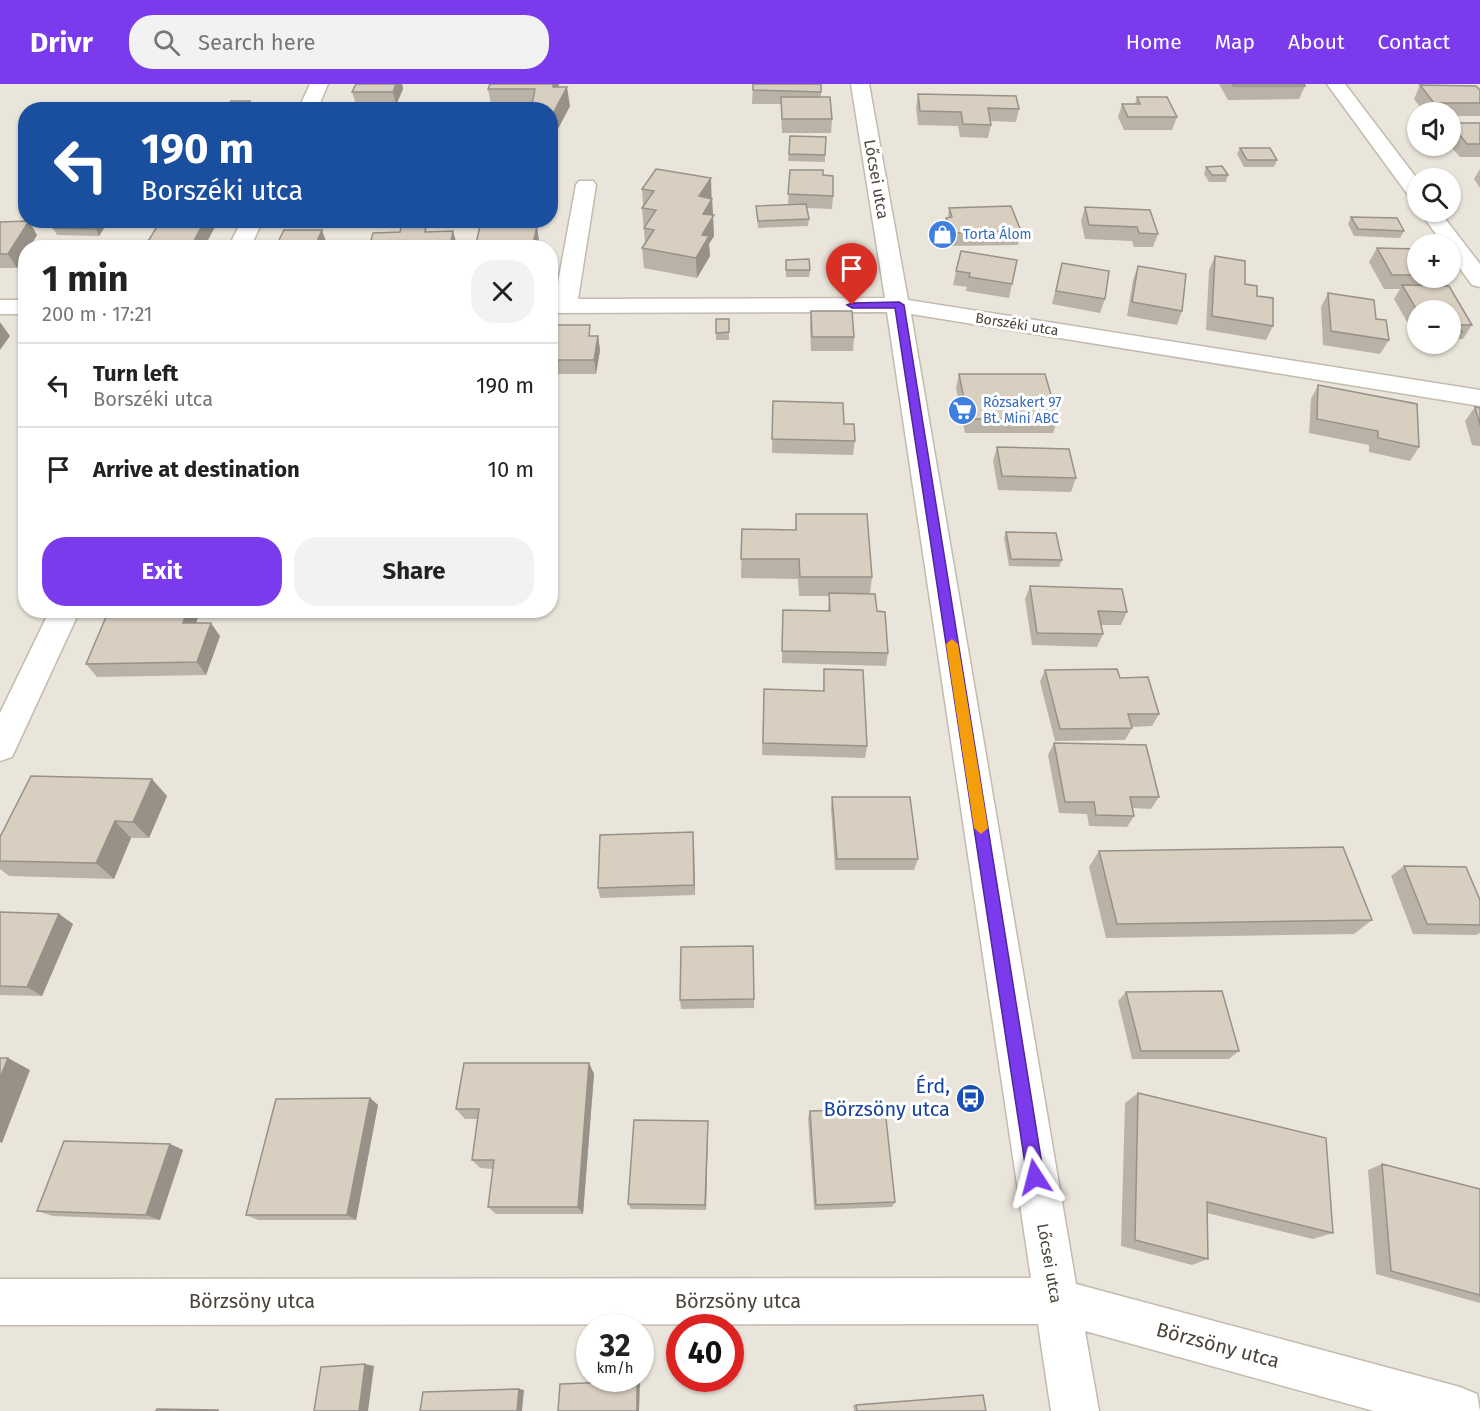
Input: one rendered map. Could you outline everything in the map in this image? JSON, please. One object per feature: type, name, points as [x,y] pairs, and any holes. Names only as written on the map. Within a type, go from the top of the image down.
[{"type":"street","points":[[311,102],[319,84]]},
{"type":"street","name":"Lőcsei utca","points":[[860,84],[899,305],[1075,1411]]},
{"type":"street","points":[[1336,84],[1407,180]]},
{"type":"street","points":[[558,306],[586,185]]},
{"type":"street","points":[[1437,222],[1480,280]]},
{"type":"street","name":"Borszéki utca","points":[[558,306],[899,305],[1480,398]]},
{"type":"street","points":[[0,307],[18,307]]},
{"type":"street","points":[[0,747],[61,618]]},
{"type":"street","name":"Börzsöny utca","points":[[0,1302],[1056,1301],[1460,1411]]},
{"type":"shaded area","points":[[0,84],[1480,84],[1480,1411],[0,1411]]},
{"type":"building","points":[[356,84],[396,84],[393,92],[352,92]]},
{"type":"building","points":[[490,84],[553,84],[553,87],[567,87],[558,104],[558,102],[533,102],[535,89],[488,89]]},
{"type":"building","points":[[753,84],[821,84],[821,92],[753,90]]},
{"type":"building","points":[[1232,84],[1304,84],[1305,86],[1233,86]]},
{"type":"building","points":[[1420,85],[1476,86],[1480,90],[1480,103],[1433,102]]},
{"type":"building","points":[[918,94],[1016,96],[1019,109],[988,108],[991,125],[963,124],[961,112],[920,111]]},
{"type":"building","points":[[781,97],[830,97],[832,119],[782,119]]},
{"type":"building","points":[[1137,97],[1167,97],[1177,117],[1128,117],[1122,104],[1140,104]]},
{"type":"building","points":[[1461,123],[1480,123],[1480,144],[1467,144],[1461,137]]},
{"type":"building","points":[[790,136],[826,137],[825,155],[789,154]]},
{"type":"building","points":[[1240,148],[1270,148],[1277,160],[1247,160]]},
{"type":"building","points":[[1222,166],[1228,175],[1212,175],[1206,167]]},
{"type":"building","points":[[656,169],[711,178],[699,196],[712,199],[703,214],[714,215],[702,235],[709,236],[696,258],[642,248],[654,230],[644,228],[656,210],[642,208],[654,191],[642,189]]},
{"type":"building","points":[[790,170],[823,170],[823,175],[833,176],[833,196],[788,194]]},
{"type":"building","points":[[806,204],[809,219],[758,221],[756,206]]},
{"type":"building","points":[[1011,206],[1021,231],[951,233],[946,218],[952,217],[949,208]]},
{"type":"building","points":[[1085,207],[1150,210],[1158,234],[1139,233],[1137,227],[1089,225]]},
{"type":"building","points":[[1351,217],[1397,218],[1404,231],[1358,229]]},
{"type":"building","points":[[18,221],[18,228],[25,228],[8,254],[0,254],[0,222]]},
{"type":"building","points":[[156,228],[201,228],[194,240],[149,240]]},
{"type":"building","points":[[401,228],[426,228],[425,232],[453,231],[451,240],[371,240],[373,233],[400,232]]},
{"type":"building","points":[[480,228],[537,228],[534,240],[477,240]]},
{"type":"building","points":[[284,230],[322,230],[318,240],[279,240]]},
{"type":"building","points":[[1377,248],[1407,249],[1407,275],[1392,275]]},
{"type":"building","points":[[961,251],[1017,260],[1012,284],[969,277],[970,273],[956,271]]},
{"type":"building","points":[[1215,256],[1245,261],[1245,284],[1257,286],[1257,296],[1273,298],[1273,326],[1212,316]]},
{"type":"building","points":[[809,259],[810,270],[786,270],[786,260]]},
{"type":"building","points":[[1062,263],[1109,271],[1105,299],[1056,291]]},
{"type":"building","points":[[1138,266],[1186,274],[1182,311],[1132,302]]},
{"type":"building","points":[[1402,285],[1407,285],[1407,288],[1450,288],[1457,300],[1411,300]]},
{"type":"building","points":[[1328,293],[1374,300],[1376,319],[1386,320],[1389,340],[1331,331]]},
{"type":"building","points":[[1461,306],[1472,325],[1461,325]]},
{"type":"building","points":[[811,311],[852,311],[854,337],[812,337]]},
{"type":"building","points":[[716,319],[729,319],[729,332],[716,333]]},
{"type":"building","points":[[558,325],[590,325],[589,336],[598,336],[594,360],[558,360]]},
{"type":"building","points":[[959,374],[1045,374],[1058,419],[968,419]]},
{"type":"building","points":[[1318,385],[1417,404],[1419,447],[1378,438],[1378,431],[1317,419]]},
{"type":"building","points":[[773,401],[843,403],[844,424],[854,424],[855,441],[772,439]]},
{"type":"building","points":[[1475,407],[1480,408],[1480,425]]},
{"type":"building","points":[[997,447],[1069,449],[1076,478],[1002,476]]},
{"type":"building","points":[[796,514],[867,514],[872,577],[800,577],[799,559],[741,559],[742,529],[796,530]]},
{"type":"building","points":[[1006,532],[1056,533],[1062,560],[1011,559]]},
{"type":"building","points":[[1030,586],[1122,589],[1127,612],[1098,611],[1103,634],[1037,633]]},
{"type":"building","points":[[829,593],[875,594],[877,611],[885,612],[888,653],[782,651],[783,610],[830,611]]},
{"type":"building","points":[[106,618],[185,618],[183,623],[211,623],[197,662],[86,664]]},
{"type":"building","points":[[824,669],[863,670],[867,746],[763,743],[764,689],[824,691]]},
{"type":"building","points":[[1117,669],[1120,678],[1148,677],[1159,714],[1128,714],[1132,728],[1060,729],[1045,670]]},
{"type":"building","points":[[1054,743],[1146,745],[1159,797],[1130,797],[1134,816],[1096,815],[1094,802],[1065,802]]},
{"type":"building","points":[[31,776],[152,779],[133,822],[115,821],[96,863],[0,861],[0,837]]},
{"type":"building","points":[[832,797],[910,797],[918,859],[837,859]]},
{"type":"building","points":[[693,832],[694,885],[598,888],[600,835]]},
{"type":"building","points":[[1343,847],[1372,920],[1117,924],[1099,851]]},
{"type":"building","points":[[1404,866],[1466,867],[1480,900],[1480,925],[1427,924]]},
{"type":"building","points":[[0,912],[59,914],[27,987],[0,986]]},
{"type":"building","points":[[753,946],[754,999],[680,1000],[681,947]]},
{"type":"building","points":[[1222,991],[1239,1051],[1141,1051],[1126,992]]},
{"type":"building","points":[[0,1058],[8,1058],[0,1078]]},
{"type":"building","points":[[464,1063],[589,1063],[578,1207],[488,1207],[494,1160],[472,1160],[479,1109],[456,1109]]},
{"type":"building","points":[[1138,1093],[1326,1138],[1333,1233],[1207,1202],[1208,1259],[1135,1240]]},
{"type":"building","points":[[370,1098],[347,1215],[246,1215],[276,1099]]},
{"type":"building","points":[[885,1109],[895,1202],[816,1205],[810,1111]]},
{"type":"building","points":[[634,1120],[708,1121],[705,1205],[628,1204]]},
{"type":"building","points":[[64,1141],[170,1144],[146,1215],[37,1211]]},
{"type":"building","points":[[1382,1164],[1480,1189],[1480,1295],[1391,1271]]},
{"type":"building","points":[[365,1364],[359,1411],[314,1411],[321,1367]]},
{"type":"building","points":[[576,1383],[576,1392],[637,1392],[637,1411],[558,1411],[560,1384]]},
{"type":"building","points":[[519,1389],[517,1411],[420,1411],[423,1392]]},
{"type":"building","points":[[983,1395],[986,1411],[857,1411],[856,1405]]},
{"type":"building","points":[[157,1409],[218,1410],[218,1411],[156,1411]]},
{"type":"slow traffic","points":[[952,644],[981,828]]},
{"type":"place","name":"Torta Álom","points":[[942,234]]},
{"type":"place","name":"Rózsakert 97 Bt. Mini ABC","points":[[962,410]]},
{"type":"place","name":"Érd, Börzsöny utca","points":[[971,1098]]},
{"type":"route","points":[[852,305],[899,305],[1035,1177]]}]
